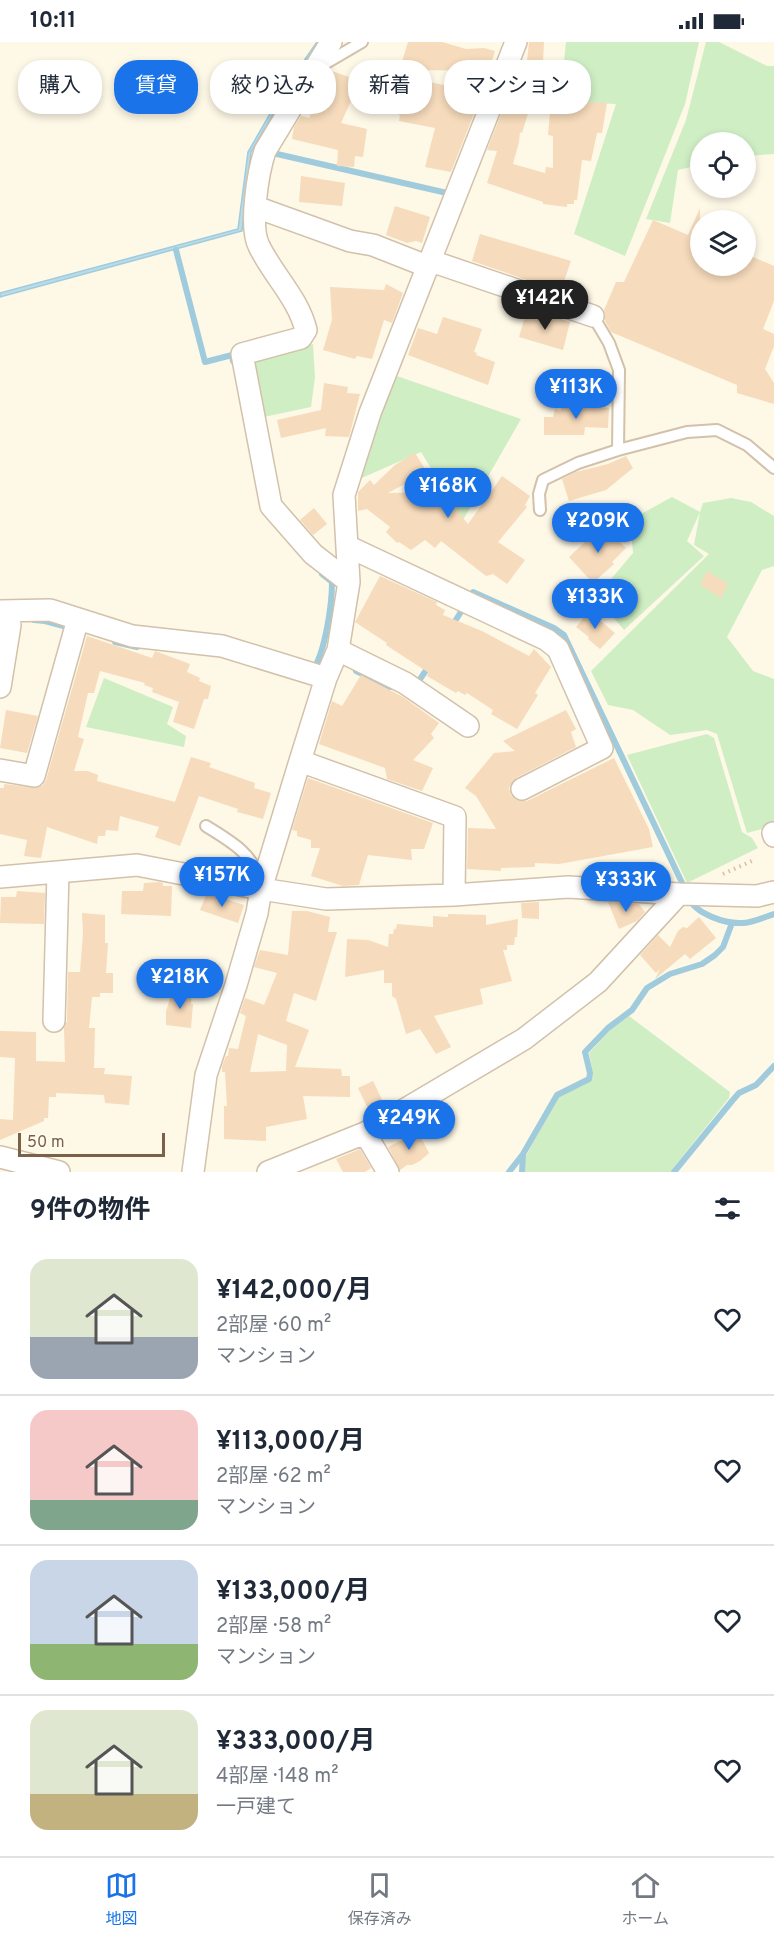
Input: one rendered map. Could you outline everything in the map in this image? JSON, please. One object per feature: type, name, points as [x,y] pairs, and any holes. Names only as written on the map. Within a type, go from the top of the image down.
[{"type":"street","points":[[320,60],[331,42]]},
{"type":"street","points":[[193,1172],[206,1075],[236,986],[257,913],[262,886],[300,761],[338,650],[349,582],[344,495],[370,413],[430,264],[513,43]]},
{"type":"street","points":[[287,114],[265,151],[260,165],[254,231],[258,245],[302,313],[306,330],[301,338],[242,354],[271,506],[313,554],[349,582]]},
{"type":"street","points":[[256,207],[350,241],[373,245],[593,316]]},
{"type":"street","points":[[347,546],[547,640],[558,650],[602,748],[522,789]]},
{"type":"street","points":[[0,687],[5,619],[50,610],[132,636],[222,646],[327,678]]},
{"type":"street","points":[[0,770],[34,776],[78,619]]},
{"type":"street","points":[[338,650],[405,683],[468,726]]},
{"type":"street","points":[[300,761],[455,817],[454,895]]},
{"type":"street","points":[[0,877],[136,865],[326,899],[454,895],[568,887],[757,896],[774,892]]},
{"type":"street","points":[[54,1021],[58,872]]},
{"type":"street","points":[[268,1172],[365,1133],[524,1039],[598,982],[679,894]]},
{"type":"street","points":[[365,1133],[387,1172]]},
{"type":"street","points":[[0,1157],[59,1172]]},
{"type":"lane","points":[[332,60],[362,42]]},
{"type":"lane","points":[[593,316],[609,343],[619,370],[618,450]]},
{"type":"lane","points":[[540,510],[539,494],[543,480],[578,463],[687,432],[717,430],[747,445],[774,468]]},
{"type":"lane","points":[[206,826],[245,852],[256,868],[262,886]]},
{"type":"green space","points":[[566,42],[699,42],[685,104],[625,256],[574,234],[616,104],[591,103],[591,60],[564,60]]},
{"type":"green space","points":[[706,42],[719,42],[767,66],[774,66],[774,154],[756,155],[756,132],[690,132],[690,167],[678,170],[670,223],[646,219],[686,120]]},
{"type":"green space","points":[[313,344],[315,377],[311,407],[259,418],[250,359]]},
{"type":"green space","points":[[394,375],[521,419],[463,520],[421,452],[357,480]]},
{"type":"green space","points":[[672,497],[700,512],[687,541],[704,556],[624,630],[596,597],[633,553],[630,520]]},
{"type":"green space","points":[[731,498],[751,502],[774,516],[774,566],[762,570],[727,637],[753,671],[774,679],[774,826],[747,833],[717,734],[707,730],[670,735],[633,710],[608,705],[591,671],[709,554],[694,545],[703,503]]},
{"type":"green space","points":[[104,678],[173,707],[167,724],[186,736],[184,747],[86,727]]},
{"type":"green space","points":[[707,734],[714,738],[742,832],[752,838],[758,848],[687,883],[627,755]]},
{"type":"green space","points":[[629,1016],[730,1092],[729,1098],[670,1172],[524,1172],[526,1156],[558,1096],[590,1081],[593,1074],[589,1053],[609,1031]]},
{"type":"water","points":[[317,42],[322,42],[309,60],[304,60]]},
{"type":"water","points":[[270,114],[273,114],[251,152],[242,231],[0,297],[0,293],[238,229],[248,152]]},
{"type":"building","points":[[408,42],[442,42],[466,49],[484,48],[495,51],[492,60],[444,60],[444,70],[432,70],[432,60],[403,60]]},
{"type":"building","points":[[529,42],[544,42],[543,60],[527,60]]},
{"type":"building","points":[[336,72],[348,77],[348,108],[341,123],[367,129],[363,157],[355,156],[354,167],[337,166],[338,150],[292,139],[294,127],[301,116],[309,118],[311,114],[336,114]]},
{"type":"building","points":[[432,83],[444,85],[444,114],[474,114],[451,172],[425,167],[435,128],[399,121],[400,115],[397,114],[432,114]]},
{"type":"building","points":[[591,102],[607,103],[602,133],[597,133],[591,161],[582,160],[577,200],[574,200],[574,204],[567,204],[567,207],[543,204],[543,202],[487,183],[497,151],[487,150],[501,114],[528,114],[522,133],[520,132],[513,164],[545,173],[546,167],[553,168],[553,136],[548,135],[550,114],[591,114]]},
{"type":"building","points":[[301,176],[345,183],[342,206],[299,202]]},
{"type":"building","points":[[395,206],[430,217],[422,243],[416,241],[407,243],[386,235]]},
{"type":"building","points":[[653,220],[688,235],[690,230],[690,276],[756,276],[756,258],[774,266],[774,301],[763,329],[774,334],[774,346],[765,369],[774,383],[774,404],[737,393],[737,385],[611,332],[605,321],[604,310],[616,282],[624,282]]},
{"type":"building","points":[[480,234],[571,261],[564,281],[561,280],[560,287],[556,290],[472,261]]},
{"type":"building","points":[[386,284],[403,293],[392,323],[384,320],[372,359],[357,356],[355,359],[323,350],[332,320],[330,287],[384,290]]},
{"type":"building","points":[[526,313],[552,320],[552,316],[570,322],[563,350],[519,337]]},
{"type":"building","points":[[443,317],[482,329],[474,352],[477,353],[476,355],[495,362],[488,385],[408,355],[418,328],[437,334]]},
{"type":"building","points":[[324,383],[348,387],[347,393],[360,394],[349,437],[325,436],[326,428],[281,438],[277,420],[321,410]]},
{"type":"building","points":[[561,403],[609,408],[608,428],[585,427],[584,435],[544,435],[544,417],[553,417],[555,409],[561,411]]},
{"type":"building","points":[[415,453],[427,472],[388,493],[442,492],[468,524],[502,476],[530,496],[525,505],[527,507],[498,542],[525,560],[507,584],[493,574],[486,576],[441,541],[435,548],[425,540],[411,550],[397,543],[386,532],[390,527],[367,509],[358,511],[358,492],[370,480],[374,485],[395,465]]},
{"type":"building","points":[[626,456],[633,468],[606,490],[569,501],[562,479],[576,472],[608,464]]},
{"type":"building","points":[[314,508],[327,524],[313,535],[300,520]]},
{"type":"building","points":[[603,525],[626,548],[612,562],[614,564],[593,583],[569,557]]},
{"type":"building","points":[[707,571],[728,584],[721,598],[700,584]]},
{"type":"building","points":[[380,576],[437,602],[436,605],[445,610],[443,615],[482,631],[529,656],[534,649],[551,667],[535,693],[538,695],[517,729],[491,714],[493,710],[467,693],[465,695],[458,691],[456,693],[427,676],[429,673],[355,622]]},
{"type":"building","points":[[589,611],[615,633],[600,649],[576,627]]},
{"type":"building","points":[[87,636],[152,658],[155,651],[190,664],[187,672],[211,686],[208,699],[204,699],[194,729],[173,722],[179,702],[152,692],[153,688],[144,685],[145,683],[100,671],[94,693],[88,693],[78,737],[84,739],[74,771],[88,771],[98,775],[97,781],[175,802],[191,757],[211,763],[209,767],[255,783],[254,788],[271,793],[263,819],[237,812],[238,809],[199,796],[180,846],[155,837],[159,827],[120,816],[118,831],[106,830],[105,836],[98,836],[97,844],[47,827],[41,858],[24,856],[27,840],[0,834],[0,788],[4,788],[4,784],[37,788],[46,780]]},
{"type":"building","points":[[361,675],[403,697],[439,723],[431,734],[434,738],[413,760],[433,768],[422,791],[387,779],[385,768],[319,744],[332,701],[342,706]]},
{"type":"building","points":[[6,710],[38,716],[27,753],[0,748]]},
{"type":"building","points":[[566,710],[576,729],[571,732],[576,747],[516,778],[509,788],[511,795],[516,800],[527,801],[614,758],[649,829],[653,847],[559,864],[535,863],[535,867],[501,868],[501,871],[467,869],[468,828],[496,829],[476,796],[465,788],[494,753],[515,751],[503,741]]},
{"type":"building","points":[[308,778],[433,823],[424,849],[411,849],[412,860],[368,855],[359,885],[343,886],[311,876],[320,848],[311,848],[311,840],[297,836],[297,831],[292,830]]},
{"type":"building","points":[[144,883],[163,883],[163,886],[172,886],[171,916],[121,914],[122,891],[143,891]]},
{"type":"building","points":[[17,891],[45,893],[44,924],[0,923],[1,897],[16,897]]},
{"type":"building","points":[[207,893],[244,905],[238,923],[200,910]]},
{"type":"building","points":[[539,902],[539,919],[522,918],[521,903]]},
{"type":"building","points":[[608,902],[639,904],[645,912],[637,921],[619,929]]},
{"type":"building","points":[[292,911],[307,911],[330,917],[328,932],[337,932],[316,1001],[294,993],[286,1021],[309,1030],[295,1067],[341,1069],[342,1076],[350,1076],[350,1097],[303,1096],[307,1119],[266,1127],[266,1141],[224,1139],[224,1106],[227,1106],[225,1072],[222,1072],[222,1066],[228,1056],[229,1048],[238,1049],[246,1016],[240,1013],[245,998],[264,1005],[277,973],[254,967],[260,950],[288,955]],"holes":[[[258,1034],[287,1045],[286,1071],[250,1072]]]},
{"type":"building","points":[[82,913],[105,915],[105,943],[108,943],[106,973],[113,973],[113,993],[100,993],[100,997],[92,997],[89,1028],[95,1028],[94,1068],[105,1068],[104,1074],[132,1076],[129,1105],[105,1103],[104,1095],[56,1093],[56,1097],[49,1097],[48,1118],[0,1140],[0,1119],[13,1120],[15,1058],[0,1057],[0,1031],[36,1032],[36,1061],[65,1062],[64,1028],[67,1021],[68,972],[80,972]]},
{"type":"building","points":[[448,914],[486,915],[486,925],[518,919],[517,937],[515,937],[514,945],[507,945],[507,950],[503,950],[512,981],[480,989],[483,1004],[434,1016],[451,1047],[436,1054],[420,1029],[406,1034],[396,999],[392,996],[392,983],[384,983],[384,970],[345,977],[347,939],[368,940],[388,947],[389,934],[393,934],[397,924],[433,927],[433,916],[448,917]]},
{"type":"building","points":[[699,917],[716,938],[690,959],[685,954],[655,979],[660,969],[656,973],[640,955],[658,935],[670,947],[678,931],[683,927],[687,928]]},
{"type":"building","points":[[173,990],[192,992],[191,1028],[166,1025],[166,1011]]},
{"type":"building","points":[[373,1081],[385,1106],[371,1115],[358,1088]]},
{"type":"building","points":[[418,1132],[429,1153],[420,1161],[400,1170],[388,1147]]},
{"type":"building","points":[[360,1149],[371,1168],[365,1172],[343,1172],[336,1159]]},
{"type":"waterway","points":[[277,154],[447,193]]},
{"type":"waterway","points":[[176,250],[205,362],[232,355],[233,361]]},
{"type":"waterway","points":[[313,670],[321,652],[331,603],[332,582],[322,574]]},
{"type":"waterway","points":[[470,598],[473,592],[554,628],[564,635],[685,889]]},
{"type":"waterway","points":[[452,626],[464,607]]},
{"type":"waterway","points":[[34,620],[71,628]]},
{"type":"waterway","points":[[115,642],[137,647]]},
{"type":"waterway","points":[[416,685],[429,666]]},
{"type":"waterway","points":[[356,671],[390,687]]},
{"type":"waterway","points":[[689,898],[692,904],[704,913],[728,922],[746,923],[774,914]]},
{"type":"waterway","points":[[509,1172],[523,1154],[557,1095],[589,1079],[590,1073],[585,1052],[608,1028],[632,1010],[647,988],[670,974],[702,964],[715,955],[723,947],[732,923]]},
{"type":"waterway","points":[[674,1172],[739,1093],[756,1085],[774,1066]]},
{"type":"waterway","points":[[522,1172],[523,1155]]}]
